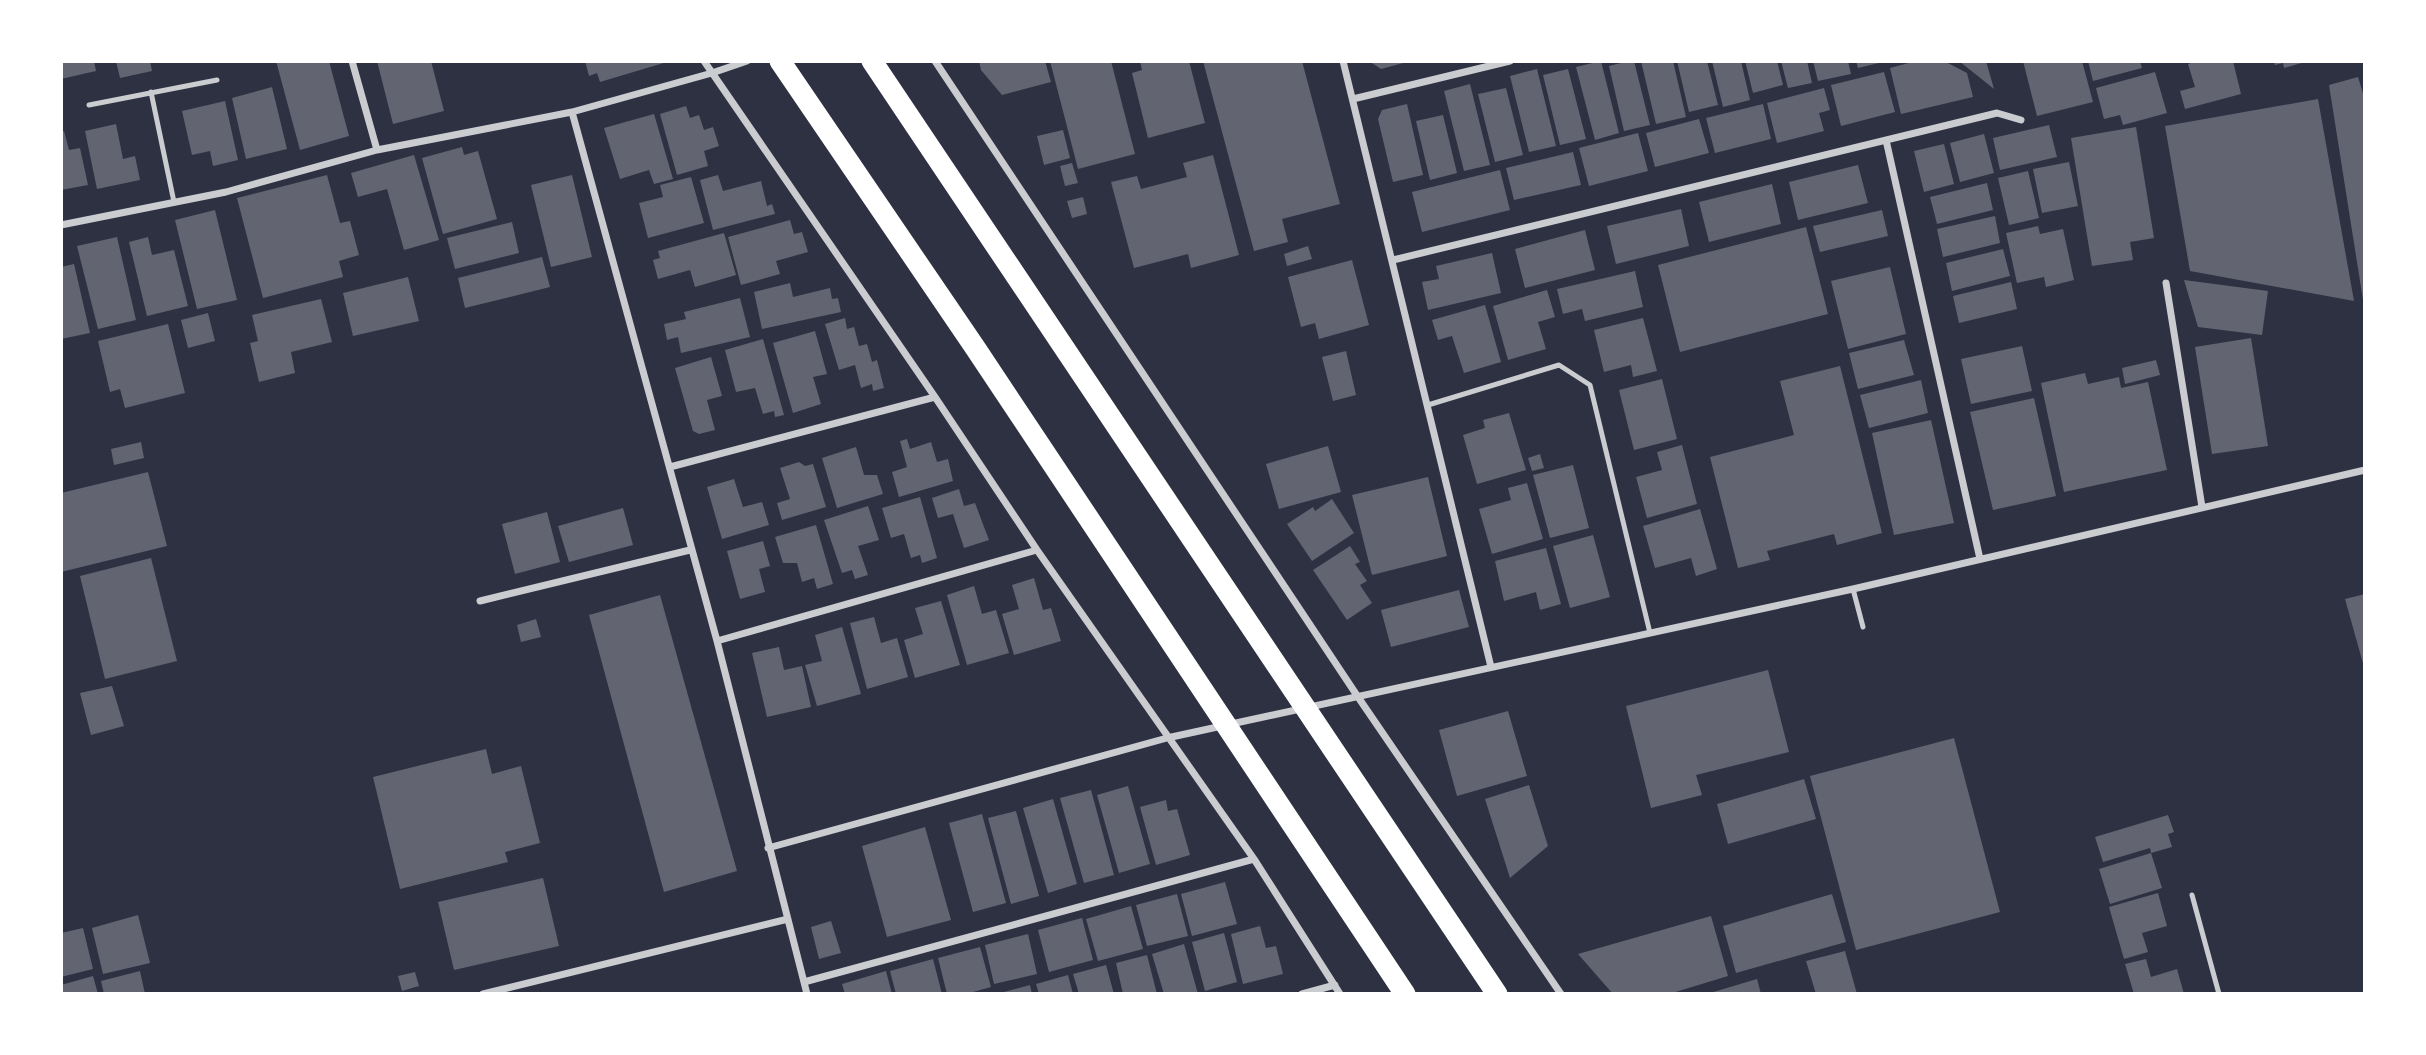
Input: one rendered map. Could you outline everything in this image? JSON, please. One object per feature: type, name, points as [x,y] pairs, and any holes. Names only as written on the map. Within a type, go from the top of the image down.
[{"type":"highway","points":[[780,61],[991,372],[1405,994]]},
{"type":"highway","points":[[873,61],[1497,994]]},
{"type":"street","points":[[352,61],[377,150]]},
{"type":"street","points":[[704,61],[1037,550],[1254,859],[1340,994]]},
{"type":"street","points":[[61,225],[226,191],[377,150],[572,111],[712,74],[747,61]]},
{"type":"street","points":[[935,61],[1358,696],[1561,994]]},
{"type":"street","points":[[1343,61],[1492,667]]},
{"type":"street","points":[[1353,99],[1510,61]]},
{"type":"street","points":[[572,111],[717,641],[807,994]]},
{"type":"street","points":[[1393,260],[1997,113],[2021,120]]},
{"type":"street","points":[[1886,140],[1980,559]]},
{"type":"street","points":[[2166,282],[2202,507]]},
{"type":"street","points":[[670,467],[935,397]]},
{"type":"street","points":[[768,848],[1167,738],[1853,589],[2365,470]]},
{"type":"street","points":[[480,601],[691,550]]},
{"type":"street","points":[[717,641],[1037,550]]},
{"type":"street","points":[[804,982],[1254,859]]},
{"type":"street","points":[[483,994],[788,919]]},
{"type":"street","points":[[1302,994],[1335,985]]},
{"type":"lane","points":[[89,105],[217,80]]},
{"type":"lane","points":[[151,92],[174,202]]},
{"type":"lane","points":[[1428,405],[1559,365],[1590,385],[1650,633]]},
{"type":"lane","points":[[1853,589],[1863,626]]},
{"type":"lane","points":[[2192,895],[2219,994]]},
{"type":"building","points":[[61,61],[94,61],[96,71],[61,79]]},
{"type":"building","points":[[116,61],[150,61],[152,71],[120,78]]},
{"type":"building","points":[[276,61],[329,61],[349,136],[300,150]]},
{"type":"building","points":[[377,61],[431,61],[444,111],[393,124]]},
{"type":"building","points":[[585,61],[667,62],[600,82],[597,73],[589,76]]},
{"type":"building","points":[[979,61],[1045,61],[1051,82],[1002,95],[981,70]]},
{"type":"building","points":[[1050,61],[1111,61],[1135,154],[1078,169]]},
{"type":"building","points":[[1140,61],[1189,61],[1205,123],[1148,138],[1132,73],[1142,70]]},
{"type":"building","points":[[1203,61],[1302,61],[1340,204],[1282,219],[1288,242],[1254,251]]},
{"type":"building","points":[[1369,61],[1407,61],[1407,62],[1381,69]]},
{"type":"building","points":[[1601,61],[1619,133],[1595,140],[1576,67]]},
{"type":"building","points":[[1634,61],[1650,125],[1624,131],[1609,66]]},
{"type":"building","points":[[1641,61],[1673,61],[1686,117],[1656,124]]},
{"type":"building","points":[[1677,61],[1707,61],[1718,105],[1689,112]]},
{"type":"building","points":[[1712,61],[1741,61],[1750,100],[1723,107]]},
{"type":"building","points":[[1745,61],[1777,61],[1783,85],[1753,93]]},
{"type":"building","points":[[1781,61],[1807,61],[1812,83],[1788,88]]},
{"type":"building","points":[[1813,61],[1848,61],[1851,74],[1818,81]]},
{"type":"building","points":[[1856,61],[1883,61],[1883,62],[1858,68]]},
{"type":"building","points":[[1916,61],[1944,61],[1967,73],[1973,97],[1901,114],[1890,68]]},
{"type":"building","points":[[1959,61],[1986,61],[1994,89]]},
{"type":"building","points":[[2023,61],[2082,61],[2093,102],[2037,116]]},
{"type":"building","points":[[2088,61],[2140,61],[2142,68],[2093,81]]},
{"type":"building","points":[[2197,61],[2233,61],[2241,94],[2185,109],[2180,91],[2195,87],[2188,64]]},
{"type":"building","points":[[2274,61],[2305,62],[2284,68],[2283,63],[2275,65]]},
{"type":"building","points":[[1537,69],[1556,146],[1529,152],[1510,76]]},
{"type":"building","points":[[1568,69],[1586,139],[1560,145],[1543,75]]},
{"type":"building","points":[[1884,72],[1895,112],[1841,126],[1831,85]]},
{"type":"building","points":[[2155,72],[2167,113],[2123,125],[2120,115],[2104,119],[2096,88]]},
{"type":"building","points":[[2358,77],[2365,100],[2363,300],[2329,85]]},
{"type":"building","points":[[1470,84],[1490,165],[1464,171],[1444,91]]},
{"type":"building","points":[[272,87],[287,149],[246,159],[232,98]]},
{"type":"building","points":[[1506,88],[1523,155],[1495,162],[1478,94]]},
{"type":"building","points":[[1824,88],[1830,110],[1819,113],[1824,131],[1777,143],[1767,103]]},
{"type":"building","points":[[2318,99],[2354,301],[2190,271],[2165,126]]},
{"type":"building","points":[[225,101],[238,160],[213,166],[210,151],[192,155],[182,111]]},
{"type":"building","points":[[1407,104],[1423,175],[1393,182],[1378,119],[1382,110]]},
{"type":"building","points":[[1763,104],[1771,139],[1715,153],[1706,118]]},
{"type":"building","points":[[686,106],[690,118],[699,115],[704,130],[713,127],[719,146],[704,151],[708,166],[677,175],[660,114]]},
{"type":"building","points":[[654,114],[673,179],[654,184],[649,170],[620,179],[604,128]]},
{"type":"building","points":[[1443,115],[1457,173],[1430,180],[1416,121]]},
{"type":"building","points":[[1699,119],[1709,153],[1655,167],[1646,133]]},
{"type":"building","points":[[116,124],[123,159],[135,156],[140,180],[97,189],[85,131]]},
{"type":"building","points":[[2049,125],[2057,157],[2000,170],[1993,138]]},
{"type":"building","points":[[2136,127],[2154,238],[2130,242],[2133,260],[2092,266],[2071,138]]},
{"type":"building","points":[[1063,130],[1070,158],[1044,165],[1037,136]]},
{"type":"building","points":[[64,131],[69,150],[80,148],[88,185],[61,190],[61,132]]},
{"type":"building","points":[[1638,133],[1648,171],[1589,186],[1579,148]]},
{"type":"building","points":[[1984,134],[1994,173],[1960,182],[1950,143]]},
{"type":"building","points":[[1944,144],[1954,184],[1924,192],[1914,151]]},
{"type":"building","points":[[462,147],[464,155],[478,151],[497,219],[443,234],[422,158]]},
{"type":"building","points":[[1573,152],[1581,185],[1514,200],[1506,168]]},
{"type":"building","points":[[414,155],[439,240],[404,250],[387,189],[358,197],[351,173]]},
{"type":"building","points":[[1213,155],[1239,255],[1191,268],[1188,254],[1134,268],[1111,182],[1137,176],[1141,189],[1187,177],[1183,163]]},
{"type":"building","points":[[2069,162],[2078,206],[2042,213],[2033,169]]},
{"type":"building","points":[[1072,163],[1078,183],[1065,186],[1060,166]]},
{"type":"building","points":[[1858,165],[1868,203],[1798,220],[1789,182]]},
{"type":"building","points":[[1500,170],[1510,210],[1422,232],[1412,192]]},
{"type":"building","points":[[2028,171],[2039,218],[2009,225],[1998,178]]},
{"type":"building","points":[[327,175],[340,223],[350,221],[359,255],[339,261],[343,277],[263,298],[237,198]]},
{"type":"building","points":[[572,175],[592,257],[551,267],[531,185]]},
{"type":"building","points":[[718,175],[723,191],[761,181],[767,206],[772,204],[775,214],[713,230],[700,180]]},
{"type":"building","points":[[691,177],[704,223],[648,238],[639,203],[663,197],[660,185]]},
{"type":"building","points":[[1987,183],[1993,210],[1937,224],[1930,197]]},
{"type":"building","points":[[1772,184],[1781,224],[1709,242],[1699,202]]},
{"type":"building","points":[[1083,197],[1087,214],[1072,218],[1067,201]]},
{"type":"building","points":[[1681,209],[1689,246],[1616,264],[1607,226]]},
{"type":"building","points":[[215,210],[237,300],[197,309],[175,220]]},
{"type":"building","points":[[1882,210],[1888,236],[1820,252],[1813,226]]},
{"type":"building","points":[[1995,216],[2000,243],[1943,257],[1937,229]]},
{"type":"building","points":[[790,220],[794,234],[802,232],[808,252],[776,261],[780,274],[741,285],[728,237]]},
{"type":"building","points":[[512,222],[519,253],[455,269],[447,238]]},
{"type":"building","points":[[2038,226],[2040,234],[2063,229],[2074,280],[2046,287],[2044,277],[2017,283],[2006,233]]},
{"type":"building","points":[[1806,227],[1828,314],[1680,352],[1658,265]]},
{"type":"building","points":[[1585,230],[1595,270],[1525,288],[1515,249]]},
{"type":"building","points":[[724,233],[736,275],[695,287],[690,270],[658,279],[653,260],[660,258],[658,251]]},
{"type":"building","points":[[117,237],[136,320],[98,329],[77,246]]},
{"type":"building","points":[[148,237],[152,255],[174,250],[188,306],[147,316],[129,242]]},
{"type":"building","points":[[1308,246],[1312,259],[1287,266],[1284,254]]},
{"type":"building","points":[[2003,249],[2010,276],[1952,291],[1946,263]]},
{"type":"building","points":[[1492,253],[1501,293],[1428,310],[1422,282],[1439,279],[1436,266]]},
{"type":"building","points":[[542,257],[550,287],[465,308],[458,278]]},
{"type":"building","points":[[1352,260],[1369,325],[1319,339],[1315,323],[1301,327],[1288,277]]},
{"type":"building","points":[[74,264],[90,333],[61,339],[61,267]]},
{"type":"building","points":[[1890,267],[1906,334],[1848,349],[1831,281]]},
{"type":"building","points":[[1635,271],[1643,307],[1585,321],[1582,309],[1563,314],[1557,289]]},
{"type":"building","points":[[408,277],[419,321],[353,336],[343,293]]},
{"type":"building","points":[[2184,280],[2268,291],[2262,335],[2198,327]]},
{"type":"building","points":[[2011,282],[2017,309],[1959,323],[1953,296]]},
{"type":"building","points":[[790,283],[793,297],[830,288],[832,299],[838,298],[841,312],[762,329],[754,292]]},
{"type":"building","points":[[1547,290],[1555,317],[1538,322],[1546,349],[1508,360],[1493,306]]},
{"type":"building","points":[[740,298],[750,337],[681,353],[678,337],[667,340],[664,324],[686,319],[684,312]]},
{"type":"building","points":[[321,299],[332,342],[291,352],[295,373],[259,382],[250,343],[258,341],[252,315]]},
{"type":"building","points":[[1485,305],[1501,362],[1464,373],[1452,336],[1438,340],[1432,320]]},
{"type":"building","points":[[208,313],[215,341],[188,348],[181,320]]},
{"type":"building","points":[[845,318],[847,329],[854,327],[859,346],[867,344],[872,362],[877,360],[884,388],[873,391],[872,384],[861,388],[855,365],[839,370],[825,324]]},
{"type":"building","points":[[1643,318],[1657,371],[1633,377],[1631,365],[1604,372],[1594,330]]},
{"type":"building","points":[[168,324],[185,393],[125,408],[120,389],[110,392],[98,341]]},
{"type":"building","points":[[815,331],[827,374],[813,377],[821,404],[793,413],[773,343]]},
{"type":"building","points":[[2251,338],[2268,446],[2212,454],[2195,347]]},
{"type":"building","points":[[763,339],[784,415],[775,417],[774,411],[763,414],[755,388],[736,392],[725,350]]},
{"type":"building","points":[[1904,340],[1914,375],[1858,389],[1849,353]]},
{"type":"building","points":[[2022,346],[2032,391],[1971,404],[1961,359]]},
{"type":"building","points":[[1346,351],[1356,395],[1333,401],[1322,357]]},
{"type":"building","points":[[711,357],[722,396],[707,400],[715,430],[699,434],[693,431],[675,368]]},
{"type":"building","points":[[2156,360],[2160,375],[2125,384],[2122,368]]},
{"type":"building","points":[[1840,366],[1882,533],[1837,545],[1834,534],[1767,551],[1770,560],[1738,568],[1710,457],[1794,435],[1780,381]]},
{"type":"building","points":[[2085,373],[2088,384],[2119,377],[2121,388],[2148,382],[2167,470],[2064,492],[2041,383]]},
{"type":"building","points":[[1662,379],[1677,439],[1634,450],[1619,390]]},
{"type":"building","points":[[1921,380],[1928,413],[1869,428],[1860,395]]},
{"type":"building","points":[[2034,398],[2056,496],[1993,510],[1970,412]]},
{"type":"building","points":[[1509,413],[1526,470],[1477,484],[1463,435],[1485,428],[1483,420]]},
{"type":"building","points":[[1931,420],[1954,523],[1894,535],[1872,433]]},
{"type":"building","points":[[907,439],[910,449],[931,442],[937,462],[948,459],[953,481],[899,497],[892,472],[907,467],[900,441]]},
{"type":"building","points":[[141,442],[144,458],[114,465],[111,449]]},
{"type":"building","points":[[1682,445],[1697,504],[1647,518],[1636,477],[1662,470],[1657,452]]},
{"type":"building","points":[[1328,446],[1341,492],[1279,509],[1266,464]]},
{"type":"building","points":[[856,447],[864,475],[877,475],[883,494],[837,508],[822,458]]},
{"type":"building","points":[[1540,454],[1544,468],[1532,471],[1528,458]]},
{"type":"building","points":[[799,462],[805,466],[813,464],[826,507],[782,520],[777,503],[790,499],[780,468]]},
{"type":"building","points":[[1573,465],[1589,528],[1550,538],[1533,475]]},
{"type":"building","points":[[148,472],[167,546],[61,572],[61,493]]},
{"type":"building","points":[[1428,477],[1447,556],[1372,575],[1352,495]]},
{"type":"building","points":[[734,479],[743,507],[762,502],[769,525],[722,539],[707,487]]},
{"type":"building","points":[[1527,483],[1543,539],[1492,554],[1479,509],[1511,500],[1508,488]]},
{"type":"building","points":[[959,489],[964,506],[975,503],[989,540],[964,548],[953,514],[938,518],[932,498]]},
{"type":"building","points":[[920,497],[937,558],[922,563],[920,555],[911,558],[904,534],[891,538],[882,508]]},
{"type":"building","points":[[1332,499],[1354,533],[1312,561],[1287,524],[1313,507],[1315,511]]},
{"type":"building","points":[[868,506],[879,540],[858,546],[868,575],[855,579],[852,570],[842,573],[824,520]]},
{"type":"building","points":[[623,508],[633,545],[569,562],[558,526]]},
{"type":"building","points":[[1700,509],[1717,569],[1696,576],[1691,558],[1655,568],[1643,526]]},
{"type":"building","points":[[547,512],[560,562],[515,574],[502,524]]},
{"type":"building","points":[[816,525],[833,584],[817,589],[814,578],[802,582],[797,563],[783,563],[775,537]]},
{"type":"building","points":[[1593,535],[1610,597],[1570,608],[1553,546]]},
{"type":"building","points":[[763,541],[770,566],[759,569],[765,592],[740,599],[727,551]]},
{"type":"building","points":[[1350,546],[1360,562],[1355,564],[1367,581],[1360,585],[1372,603],[1347,620],[1313,570]]},
{"type":"building","points":[[1546,548],[1561,604],[1540,610],[1536,592],[1504,601],[1495,561]]},
{"type":"building","points":[[151,558],[177,661],[105,679],[80,576]]},
{"type":"building","points":[[1034,578],[1043,610],[1051,608],[1061,641],[1014,655],[1002,614],[1019,609],[1012,585]]},
{"type":"building","points":[[974,586],[982,614],[996,610],[1009,653],[967,665],[947,595]]},
{"type":"building","points":[[1459,590],[1469,627],[1391,647],[1381,610]]},
{"type":"building","points":[[2365,594],[2365,667],[2364,667],[2345,599]]},
{"type":"building","points":[[660,595],[737,871],[664,892],[589,615]]},
{"type":"building","points":[[941,601],[960,665],[915,678],[904,640],[923,634],[915,608]]},
{"type":"building","points":[[874,617],[881,643],[897,638],[908,677],[867,689],[850,623]]},
{"type":"building","points":[[536,619],[541,637],[521,642],[517,625]]},
{"type":"building","points":[[842,627],[861,694],[817,706],[805,665],[822,661],[815,635]]},
{"type":"building","points":[[779,647],[784,670],[802,666],[811,707],[767,717],[752,653]]},
{"type":"building","points":[[1768,670],[1789,752],[1696,775],[1702,795],[1651,808],[1626,706]]},
{"type":"building","points":[[112,686],[124,726],[91,735],[80,693]]},
{"type":"building","points":[[1508,711],[1527,776],[1457,796],[1439,730]]},
{"type":"building","points":[[1954,738],[2000,912],[1856,950],[1810,776]]},
{"type":"building","points":[[486,749],[492,774],[521,766],[540,843],[505,852],[508,862],[400,889],[373,777]]},
{"type":"building","points":[[1804,779],[1816,819],[1728,844],[1717,804]]},
{"type":"building","points":[[1529,785],[1548,846],[1510,878],[1485,799]]},
{"type":"building","points":[[1128,786],[1150,864],[1119,873],[1097,795]]},
{"type":"building","points":[[1091,790],[1114,875],[1084,883],[1060,798]]},
{"type":"building","points":[[1053,799],[1077,884],[1048,893],[1023,808]]},
{"type":"building","points":[[1166,800],[1168,811],[1177,809],[1190,855],[1156,865],[1140,807]]},
{"type":"building","points":[[1016,811],[1039,896],[1011,904],[988,818]]},
{"type":"building","points":[[982,814],[1006,903],[973,912],[949,823]]},
{"type":"building","points":[[2168,815],[2174,832],[2168,834],[2172,847],[2151,853],[2150,848],[2103,862],[2095,837]]},
{"type":"building","points":[[925,827],[951,920],[887,937],[862,846]]},
{"type":"building","points":[[2151,853],[2162,888],[2110,904],[2099,869]]},
{"type":"building","points":[[543,878],[559,946],[454,970],[438,902]]},
{"type":"building","points":[[1225,882],[1237,924],[1192,936],[1181,894]]},
{"type":"building","points":[[2158,893],[2167,926],[2142,933],[2148,952],[2124,959],[2109,907]]},
{"type":"building","points":[[1177,894],[1188,936],[1147,946],[1136,905]]},
{"type":"building","points":[[1832,894],[1846,942],[1736,973],[1723,926]]},
{"type":"building","points":[[1131,906],[1143,949],[1098,961],[1086,919]]},
{"type":"building","points":[[138,915],[150,963],[103,974],[92,928]]},
{"type":"building","points":[[1711,916],[1728,976],[1669,994],[1613,994],[1578,954]]},
{"type":"building","points":[[1082,918],[1093,960],[1049,972],[1038,930]]},
{"type":"building","points":[[831,921],[841,953],[819,959],[811,927]]},
{"type":"building","points":[[1260,926],[1266,948],[1276,946],[1283,974],[1243,984],[1231,934]]},
{"type":"building","points":[[83,928],[93,969],[61,977],[61,933]]},
{"type":"building","points":[[1224,933],[1237,982],[1205,991],[1192,942]]},
{"type":"building","points":[[1028,934],[1037,974],[994,984],[985,945]]},
{"type":"building","points":[[1184,944],[1198,994],[1164,994],[1152,954]]},
{"type":"building","points":[[980,947],[991,987],[966,994],[947,994],[938,958]]},
{"type":"building","points":[[1845,951],[1857,994],[1816,994],[1806,961]]},
{"type":"building","points":[[1147,955],[1157,994],[1123,994],[1116,963]]},
{"type":"building","points":[[933,959],[942,994],[896,994],[890,971]]},
{"type":"building","points":[[2146,959],[2151,977],[2177,969],[2184,994],[2134,994],[2125,964]]},
{"type":"building","points":[[1106,965],[1114,994],[1079,994],[1073,974]]},
{"type":"building","points":[[140,971],[145,994],[104,994],[101,981]]},
{"type":"building","points":[[886,971],[892,994],[845,994],[842,984]]},
{"type":"building","points":[[415,972],[419,986],[402,991],[398,976]]},
{"type":"building","points":[[1068,975],[1073,994],[1039,994],[1036,984]]},
{"type":"building","points":[[93,976],[98,994],[61,994],[61,985]]},
{"type":"building","points":[[1757,979],[1761,994],[1710,994],[1710,993]]},
{"type":"building","points":[[1030,985],[1032,994],[1000,994],[1000,993]]}]
